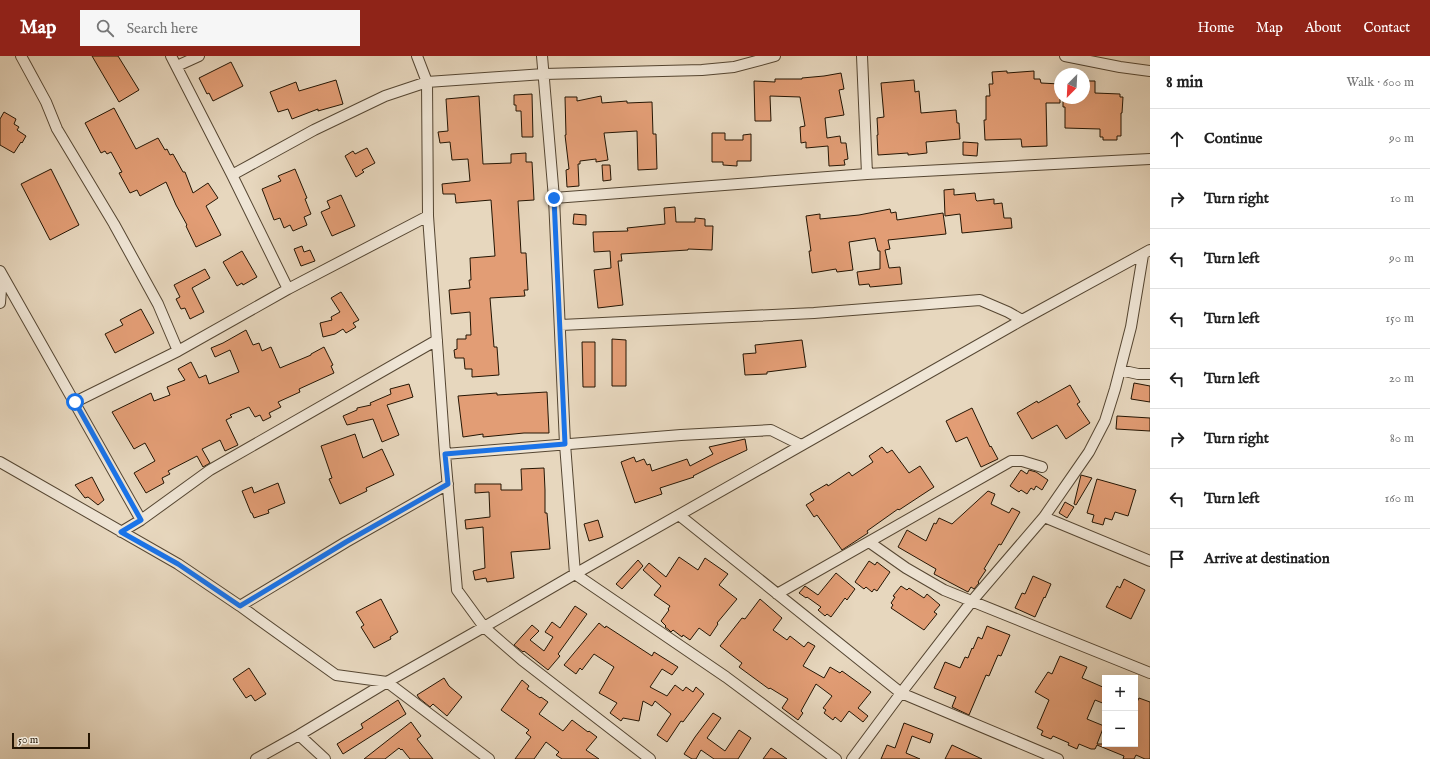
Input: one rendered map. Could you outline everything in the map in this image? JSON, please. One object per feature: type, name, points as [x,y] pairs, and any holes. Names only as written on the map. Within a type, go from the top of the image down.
[{"type":"street","points":[[21,56],[46,102],[57,128],[114,224],[158,304],[178,352]]},
{"type":"street","points":[[171,56],[288,288]]},
{"type":"street","points":[[177,66],[199,56]]},
{"type":"street","points":[[417,56],[427,82],[428,216],[445,454],[457,590],[484,627],[522,660],[650,759]]},
{"type":"street","points":[[542,56],[554,198],[561,325],[565,444],[575,574]]},
{"type":"street","points":[[232,175],[314,130],[385,96],[427,82],[544,74],[702,70],[734,67],[758,58],[775,56]]},
{"type":"street","points":[[862,56],[867,174]]},
{"type":"street","points":[[1065,56],[1120,67],[1150,71]]},
{"type":"street","points":[[554,198],[867,174],[1150,159]]},
{"type":"street","points":[[75,402],[178,352],[288,288],[428,216]]},
{"type":"street","points":[[256,759],[299,736],[387,682],[575,574],[1022,320],[1146,253]]},
{"type":"street","points":[[852,759],[972,601],[1044,517],[1089,452],[1105,421],[1120,370],[1131,327],[1146,253]]},
{"type":"street","points":[[1,273],[141,520]]},
{"type":"street","points":[[0,303],[1,273]]},
{"type":"street","points":[[561,325],[814,313],[980,300],[1008,312],[1022,320]]},
{"type":"street","points":[[121,532],[141,520],[210,470],[437,340]]},
{"type":"street","points":[[1120,370],[1138,374],[1150,374]]},
{"type":"street","points":[[445,454],[681,435],[771,430],[801,446]]},
{"type":"street","points":[[777,594],[1011,461],[1022,461],[1042,467]]},
{"type":"street","points":[[0,462],[178,564],[240,606],[336,675],[387,682],[489,759]]},
{"type":"street","points":[[240,606],[346,542],[448,484]]},
{"type":"street","points":[[679,515],[901,693],[1058,759]]},
{"type":"street","points":[[1044,517],[1150,561]]},
{"type":"street","points":[[869,542],[906,568],[944,590],[1150,674]]},
{"type":"street","points":[[575,574],[726,677],[836,759]]},
{"type":"street","points":[[299,736],[325,759]]},
{"type":"building","points":[[92,56],[118,56],[139,90],[119,102]]},
{"type":"building","points":[[231,62],[243,86],[213,101],[209,93],[207,94],[199,78]]},
{"type":"building","points":[[1007,71],[1007,73],[1034,71],[1034,79],[1040,79],[1041,83],[1054,84],[1054,103],[1046,103],[1047,146],[1022,147],[1021,139],[985,140],[984,120],[986,120],[986,96],[990,96],[989,84],[993,84],[992,72]]},
{"type":"building","points":[[841,73],[844,89],[839,90],[844,115],[825,118],[827,138],[840,136],[841,143],[846,143],[848,159],[844,160],[845,165],[829,166],[828,146],[806,148],[806,142],[801,143],[800,127],[805,126],[800,97],[770,96],[771,121],[755,121],[754,81],[775,82],[775,79],[802,79]]},
{"type":"building","points":[[336,80],[343,104],[318,111],[318,109],[292,119],[288,109],[278,112],[270,92],[296,82],[299,91]]},
{"type":"building","points":[[914,80],[915,92],[919,91],[921,113],[956,110],[960,139],[926,142],[927,153],[908,155],[908,153],[878,155],[877,118],[884,117],[881,83]]},
{"type":"building","points":[[1090,81],[1095,81],[1095,93],[1120,94],[1120,97],[1123,97],[1121,136],[1117,136],[1117,140],[1103,140],[1103,137],[1100,137],[1100,129],[1065,128],[1065,107],[1063,107],[1063,104],[1090,104]]},
{"type":"building","points":[[532,94],[533,137],[522,137],[521,111],[516,111],[516,105],[514,105],[514,95]]},
{"type":"building","points":[[479,96],[483,164],[511,163],[511,154],[526,153],[526,162],[532,162],[534,200],[518,201],[521,253],[526,253],[528,290],[524,290],[525,296],[490,298],[494,347],[497,347],[499,375],[472,377],[472,369],[465,369],[464,358],[455,358],[454,350],[457,349],[457,339],[466,339],[466,335],[471,335],[470,312],[451,314],[449,290],[470,288],[470,258],[495,256],[491,200],[456,203],[455,194],[443,194],[442,184],[470,181],[468,159],[452,160],[450,142],[440,143],[438,132],[448,131],[446,99]]},
{"type":"building","points":[[601,96],[602,103],[627,101],[627,103],[652,102],[653,134],[656,134],[657,169],[638,170],[637,131],[604,133],[608,160],[596,162],[596,159],[580,161],[580,164],[578,164],[579,186],[567,187],[566,170],[569,169],[565,135],[565,97],[577,97],[577,101]]},
{"type":"building","points":[[114,108],[136,149],[158,138],[165,150],[167,149],[170,155],[173,154],[183,172],[185,172],[193,193],[208,183],[218,198],[206,206],[221,235],[196,247],[166,182],[140,196],[137,190],[130,193],[119,173],[122,172],[111,152],[107,154],[105,151],[101,153],[85,123]]},
{"type":"building","points":[[4,112],[16,119],[14,124],[19,127],[17,130],[26,136],[14,153],[0,145],[0,119]]},
{"type":"building","points":[[712,133],[725,133],[725,140],[743,140],[743,135],[751,134],[751,161],[737,161],[737,166],[723,165],[723,162],[712,162]]},
{"type":"building","points":[[963,142],[978,143],[977,156],[963,155]]},
{"type":"building","points":[[367,148],[375,163],[362,170],[364,172],[356,177],[345,156],[353,151],[355,154]]},
{"type":"building","points":[[602,165],[610,165],[611,180],[603,181]]},
{"type":"building","points":[[51,169],[79,225],[50,240],[21,184]]},
{"type":"building","points":[[295,169],[307,198],[305,199],[311,214],[304,217],[307,225],[293,231],[290,225],[284,228],[280,218],[274,220],[262,189],[281,181],[278,176]]},
{"type":"building","points":[[954,189],[954,195],[975,193],[977,201],[994,199],[994,204],[1002,203],[1004,218],[1011,218],[1012,228],[962,233],[960,214],[945,216],[944,190]]},
{"type":"building","points":[[341,195],[355,226],[332,236],[321,212],[330,208],[327,201]]},
{"type":"building","points":[[675,207],[676,222],[695,222],[695,218],[705,219],[705,226],[713,226],[712,250],[688,249],[621,254],[622,261],[618,261],[623,305],[598,308],[594,270],[611,268],[610,251],[594,252],[593,232],[628,231],[627,228],[665,224],[664,208]]},
{"type":"building","points":[[890,209],[891,213],[896,212],[897,220],[943,213],[946,234],[888,240],[890,249],[885,250],[889,268],[900,267],[902,284],[870,287],[869,284],[859,285],[857,272],[880,269],[880,251],[878,251],[875,238],[849,242],[853,270],[837,272],[836,269],[812,273],[809,251],[811,251],[806,216],[820,214],[820,219],[859,215]]},
{"type":"building","points":[[574,214],[586,215],[586,225],[573,224]]},
{"type":"building","points":[[302,246],[304,252],[310,250],[315,261],[301,266],[294,249]]},
{"type":"building","points":[[242,251],[257,277],[243,285],[242,283],[237,286],[223,262]]},
{"type":"building","points":[[205,269],[210,278],[192,288],[204,312],[190,319],[185,308],[181,309],[176,299],[180,297],[174,285]]},
{"type":"building","points":[[341,292],[359,320],[353,323],[356,327],[346,333],[343,329],[335,334],[323,337],[320,323],[332,320],[331,317],[340,312],[331,298]]},
{"type":"building","points":[[141,309],[154,333],[115,353],[105,334],[123,325],[120,320]]},
{"type":"building","points":[[246,330],[253,345],[259,343],[262,351],[271,347],[280,368],[311,355],[324,347],[333,365],[331,366],[334,373],[299,389],[300,392],[278,402],[281,407],[269,413],[271,417],[263,421],[260,415],[255,417],[249,407],[230,415],[232,417],[226,420],[238,445],[225,451],[220,440],[202,449],[210,463],[203,467],[197,456],[168,471],[170,474],[162,478],[164,483],[146,493],[134,473],[155,461],[145,443],[134,449],[112,412],[151,393],[154,401],[170,395],[167,387],[185,380],[178,369],[191,362],[199,378],[206,375],[209,384],[239,372],[230,350],[215,357],[211,348]]},
{"type":"building","points":[[612,339],[626,340],[626,386],[612,386]]},
{"type":"building","points":[[802,340],[806,367],[767,372],[767,374],[745,375],[743,354],[756,353],[755,345]]},
{"type":"building","points":[[582,342],[595,342],[595,387],[583,387]]},
{"type":"building","points":[[1134,383],[1150,386],[1150,402],[1131,399]]},
{"type":"building","points":[[409,384],[413,397],[387,405],[399,435],[382,442],[373,419],[347,425],[343,416],[357,410],[357,408],[371,405],[370,403],[391,394],[390,389]]},
{"type":"building","points":[[1070,385],[1080,402],[1077,404],[1090,423],[1066,439],[1057,425],[1032,439],[1017,413],[1037,401],[1038,403]]},
{"type":"building","points":[[547,392],[549,433],[524,433],[483,437],[483,434],[463,437],[458,396],[497,393],[497,395]]},
{"type":"building","points":[[972,408],[990,447],[991,446],[998,459],[981,467],[967,437],[956,442],[946,421]]},
{"type":"building","points":[[1117,416],[1150,418],[1150,431],[1116,429]]},
{"type":"building","points":[[355,434],[363,458],[382,449],[394,475],[366,488],[367,491],[340,504],[329,479],[332,478],[321,446]]},
{"type":"building","points":[[745,439],[747,450],[693,476],[694,477],[660,488],[662,494],[635,503],[621,462],[634,457],[636,462],[644,459],[647,465],[650,464],[652,471],[687,459],[690,466],[713,454],[709,447]]},
{"type":"building","points":[[882,447],[887,453],[892,450],[909,473],[920,466],[934,487],[899,510],[898,509],[867,531],[868,533],[842,550],[817,515],[814,517],[806,505],[814,500],[810,494],[827,484],[828,486],[849,472],[852,476],[873,462],[869,456]]},
{"type":"building","points":[[544,468],[545,513],[547,513],[550,549],[511,552],[514,578],[487,582],[486,578],[475,580],[473,571],[485,568],[483,527],[466,529],[465,520],[490,517],[489,492],[475,493],[475,484],[501,484],[501,490],[522,490],[521,469]]},
{"type":"building","points":[[1021,470],[1027,474],[1029,470],[1036,472],[1048,480],[1042,490],[1036,486],[1034,490],[1031,488],[1027,494],[1021,490],[1019,492],[1010,486]]},
{"type":"building","points":[[1081,475],[1092,478],[1076,505],[1074,504]]},
{"type":"building","points":[[92,477],[104,500],[98,505],[88,497],[85,498],[75,485]]},
{"type":"building","points":[[1097,479],[1136,490],[1128,516],[1115,512],[1112,520],[1105,518],[1103,525],[1092,522],[1094,515],[1087,513]]},
{"type":"building","points":[[278,483],[285,503],[268,510],[269,513],[254,518],[242,491],[252,487],[254,493]]},
{"type":"building","points":[[988,491],[995,494],[991,504],[1009,513],[1012,508],[1020,512],[1001,545],[999,544],[984,569],[986,570],[974,589],[971,587],[968,592],[934,574],[936,569],[898,547],[907,530],[926,541],[934,523],[936,524],[939,518],[952,524]]},
{"type":"building","points":[[1065,502],[1074,507],[1067,518],[1059,513]]},
{"type":"building","points":[[598,520],[603,537],[589,541],[584,524]]},
{"type":"building","points":[[679,557],[698,570],[705,558],[728,574],[719,585],[737,599],[717,623],[718,624],[710,636],[699,628],[690,640],[683,635],[682,637],[673,630],[671,632],[661,621],[669,610],[668,609],[670,606],[654,595],[661,586],[643,570],[649,563],[666,577]]},
{"type":"building","points":[[638,560],[643,566],[622,589],[616,584]]},
{"type":"building","points":[[869,561],[875,565],[877,562],[890,572],[877,591],[874,589],[872,592],[866,587],[864,589],[855,582]]},
{"type":"building","points":[[836,573],[855,589],[847,600],[845,598],[831,617],[827,614],[825,616],[818,610],[821,607],[799,593],[805,586],[818,595]]},
{"type":"building","points":[[1033,576],[1051,584],[1035,617],[1015,608],[1022,593],[1025,594]]},
{"type":"building","points":[[1124,579],[1145,590],[1131,619],[1106,607],[1117,586],[1120,588]]},
{"type":"building","points":[[901,586],[907,590],[909,588],[924,598],[927,594],[940,605],[934,612],[937,614],[924,630],[891,608],[893,605],[891,603],[895,597],[893,596]]},
{"type":"building","points":[[381,599],[398,632],[390,637],[391,639],[374,648],[361,627],[364,625],[356,612]]},
{"type":"building","points":[[760,599],[782,618],[773,630],[787,640],[790,636],[804,647],[808,642],[815,646],[803,666],[824,678],[830,667],[840,673],[842,671],[871,692],[858,708],[868,716],[863,722],[849,711],[841,722],[835,717],[833,720],[824,713],[826,710],[823,708],[832,696],[816,684],[801,711],[803,713],[798,720],[782,708],[788,699],[770,688],[769,689],[739,667],[742,663],[720,646],[742,618],[745,619]]},
{"type":"building","points":[[575,606],[587,614],[558,654],[560,656],[548,670],[514,645],[532,625],[539,631],[530,640],[544,651],[553,637],[545,632],[552,622],[560,628]]},
{"type":"building","points":[[599,623],[652,656],[654,652],[678,667],[672,675],[662,669],[650,687],[667,696],[675,685],[683,691],[686,687],[693,692],[696,687],[704,694],[683,722],[681,721],[667,742],[657,735],[671,714],[655,701],[652,706],[643,701],[639,721],[623,718],[621,721],[610,713],[617,703],[599,693],[614,667],[594,654],[582,670],[580,668],[576,674],[564,665]]},
{"type":"building","points":[[987,626],[1010,635],[1001,656],[998,655],[989,676],[986,675],[969,715],[952,707],[956,697],[934,688],[945,662],[960,668],[965,657],[968,658],[978,637],[982,639]]},
{"type":"building","points":[[1060,656],[1087,667],[1082,678],[1102,687],[1102,703],[1095,700],[1087,719],[1102,725],[1102,731],[1097,744],[1102,744],[1102,747],[1138,747],[1138,700],[1139,698],[1150,702],[1150,759],[1145,759],[1136,755],[1134,759],[1123,759],[1124,756],[1097,745],[1095,749],[1091,749],[1079,744],[1077,749],[1068,745],[1069,743],[1053,736],[1051,739],[1041,735],[1043,731],[1037,728],[1049,700],[1035,692],[1048,672],[1052,674]]},
{"type":"building","points":[[249,668],[266,694],[255,701],[251,695],[246,698],[233,679]]},
{"type":"building","points":[[444,678],[449,686],[462,697],[447,716],[433,704],[430,707],[417,695]]},
{"type":"building","points":[[522,680],[529,686],[527,689],[548,702],[539,714],[563,731],[572,720],[597,737],[586,750],[599,759],[562,759],[556,755],[559,752],[546,742],[534,759],[515,759],[531,737],[526,733],[529,730],[501,710]]},
{"type":"building","points":[[398,700],[406,714],[343,754],[337,744],[363,728],[361,724]]},
{"type":"building","points":[[713,713],[721,718],[707,738],[725,751],[739,730],[751,738],[738,759],[714,759],[701,750],[696,759],[692,759],[684,754]]},
{"type":"building","points":[[411,722],[421,736],[417,739],[433,759],[410,759],[402,749],[401,750],[399,748],[385,759],[364,759]]},
{"type":"building","points":[[904,723],[933,734],[930,743],[912,736],[906,753],[920,759],[881,759],[887,745],[895,748]]},
{"type":"building","points":[[952,745],[982,759],[945,759]]},
{"type":"building","points":[[771,748],[787,759],[763,759]]},
{"type":"route","points":[[75,402],[141,520],[121,532],[178,564],[240,606],[346,542],[448,484],[445,454],[565,444],[561,325],[554,198]]}]
